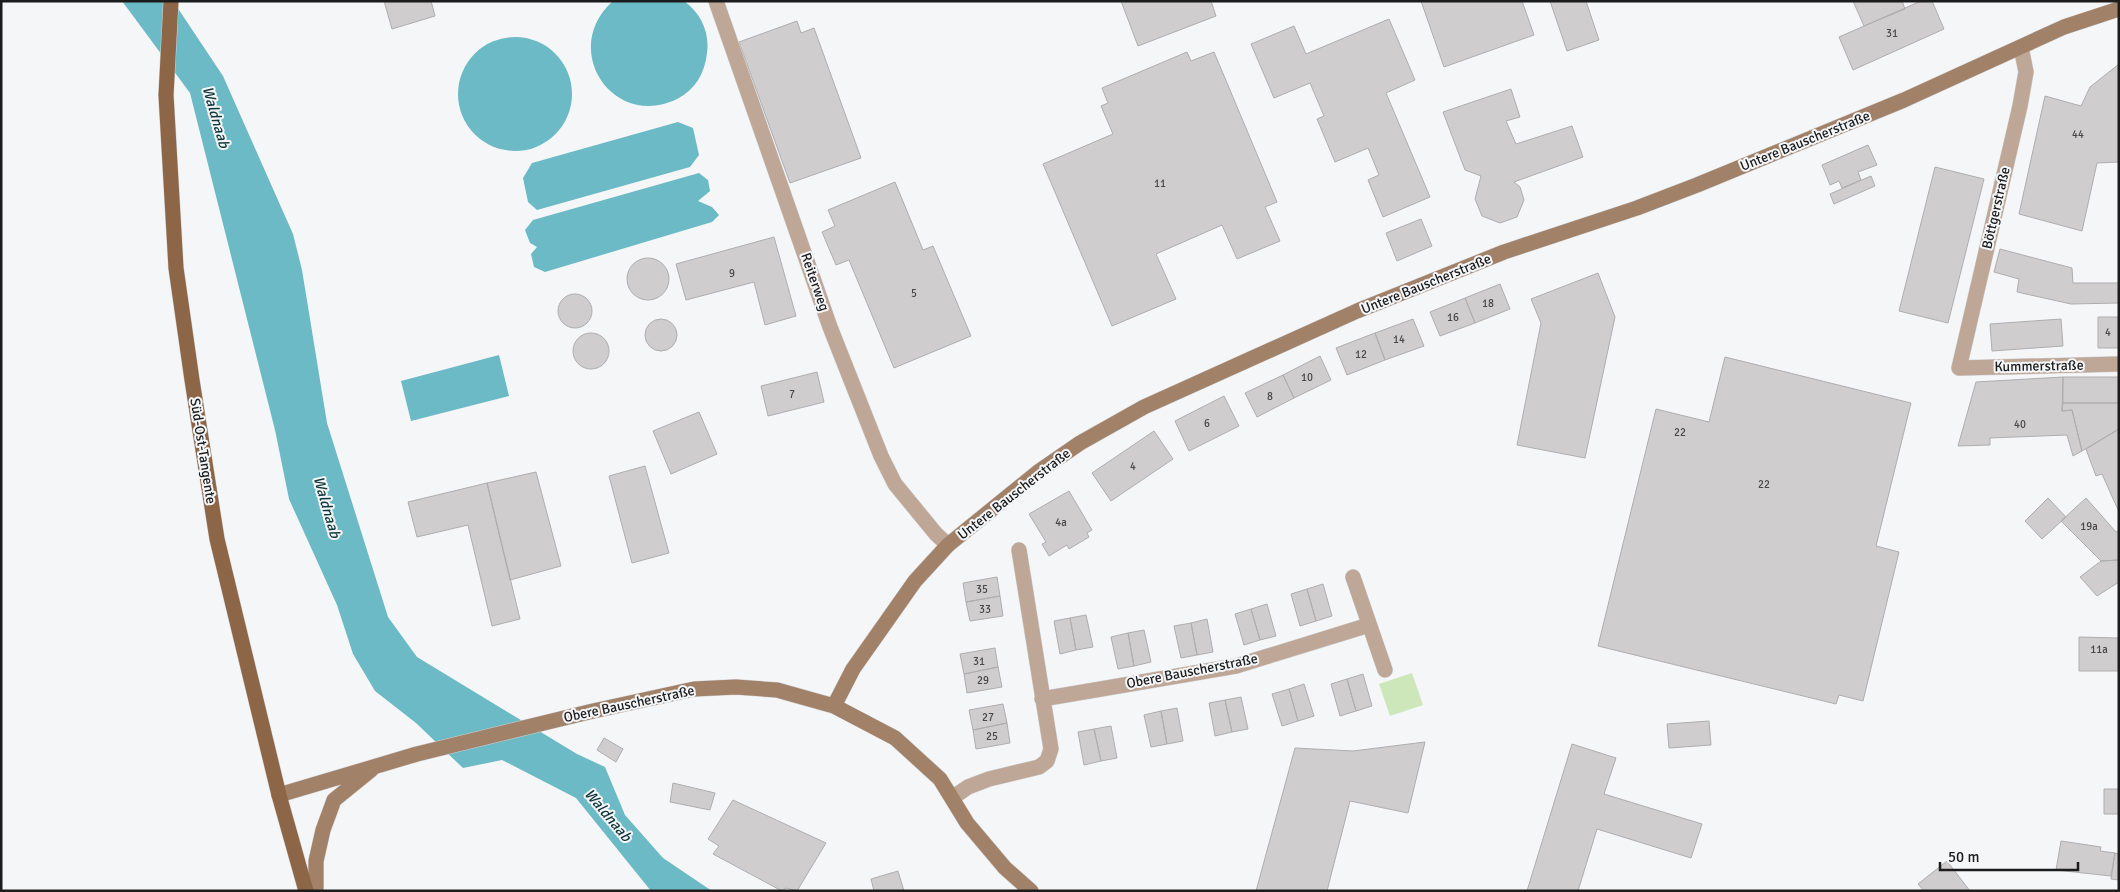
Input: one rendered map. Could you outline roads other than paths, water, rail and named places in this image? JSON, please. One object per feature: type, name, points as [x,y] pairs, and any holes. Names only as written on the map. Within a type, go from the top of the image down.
[{"type":"main road","name":"Süd-Ost-Tangente","points":[[171,1],[166,96],[176,268],[192,380],[217,539],[280,795],[306,891]]},
{"type":"street","name":"Reiterweg","points":[[716,1],[830,327],[880,456],[895,484],[936,534],[948,545]]},
{"type":"street","name":"Untere Bauscherstraße","points":[[834,706],[854,669],[915,581],[948,545],[1038,472],[1080,443],[1144,407],[1366,308],[1504,252],[1637,208],[1697,185],[1904,100],[2064,27],[2119,9]]},
{"type":"street","name":"Böttgerstraße","points":[[1959,368],[2020,106],[2026,72],[2020,47]]},
{"type":"street","name":"Kummerstraße","points":[[1959,368],[2119,364]]},
{"type":"street","points":[[952,798],[968,787],[989,779],[1039,767],[1047,761],[1051,748],[1019,550]]},
{"type":"street","points":[[1353,577],[1385,670]]},
{"type":"street","name":"Obere Bauscherstraße","points":[[1042,699],[1236,666],[1369,625]]},
{"type":"street","name":"Obere Bauscherstraße","points":[[280,795],[438,748],[694,689],[736,688],[777,690],[834,706],[895,738],[940,779],[967,823],[1005,868],[1031,891]]},
{"type":"street","points":[[316,891],[316,862],[323,830],[334,800],[376,766]]},
{"type":"water","name":"Waldnaab","points":[[122,1],[173,1],[223,76],[293,234],[302,270],[327,423],[388,617],[417,657],[577,754],[605,767],[625,815],[663,858],[712,891],[651,891],[576,798],[502,760],[463,768],[416,723],[375,691],[353,654],[337,605],[289,499],[275,430],[190,93]]},
{"type":"water","points":[[613,1],[684,1],[695,11],[706,31],[708,46],[704,67],[698,80],[689,91],[677,99],[654,106],[632,104],[614,94],[601,80],[593,61],[591,41],[598,20]]},
{"type":"water","points":[[515,37],[537,42],[555,54],[567,72],[572,94],[567,116],[555,134],[537,146],[515,151],[493,146],[475,134],[463,116],[458,94],[463,72],[475,54],[493,42]]},
{"type":"water","points":[[678,122],[693,128],[699,155],[690,167],[537,210],[528,202],[523,178],[532,163]]},
{"type":"water","points":[[699,173],[708,180],[710,191],[698,201],[712,207],[719,215],[712,222],[545,272],[534,267],[531,254],[537,247],[530,243],[525,230],[533,220]]},
{"type":"water","points":[[499,355],[509,396],[411,421],[401,381]]}]
